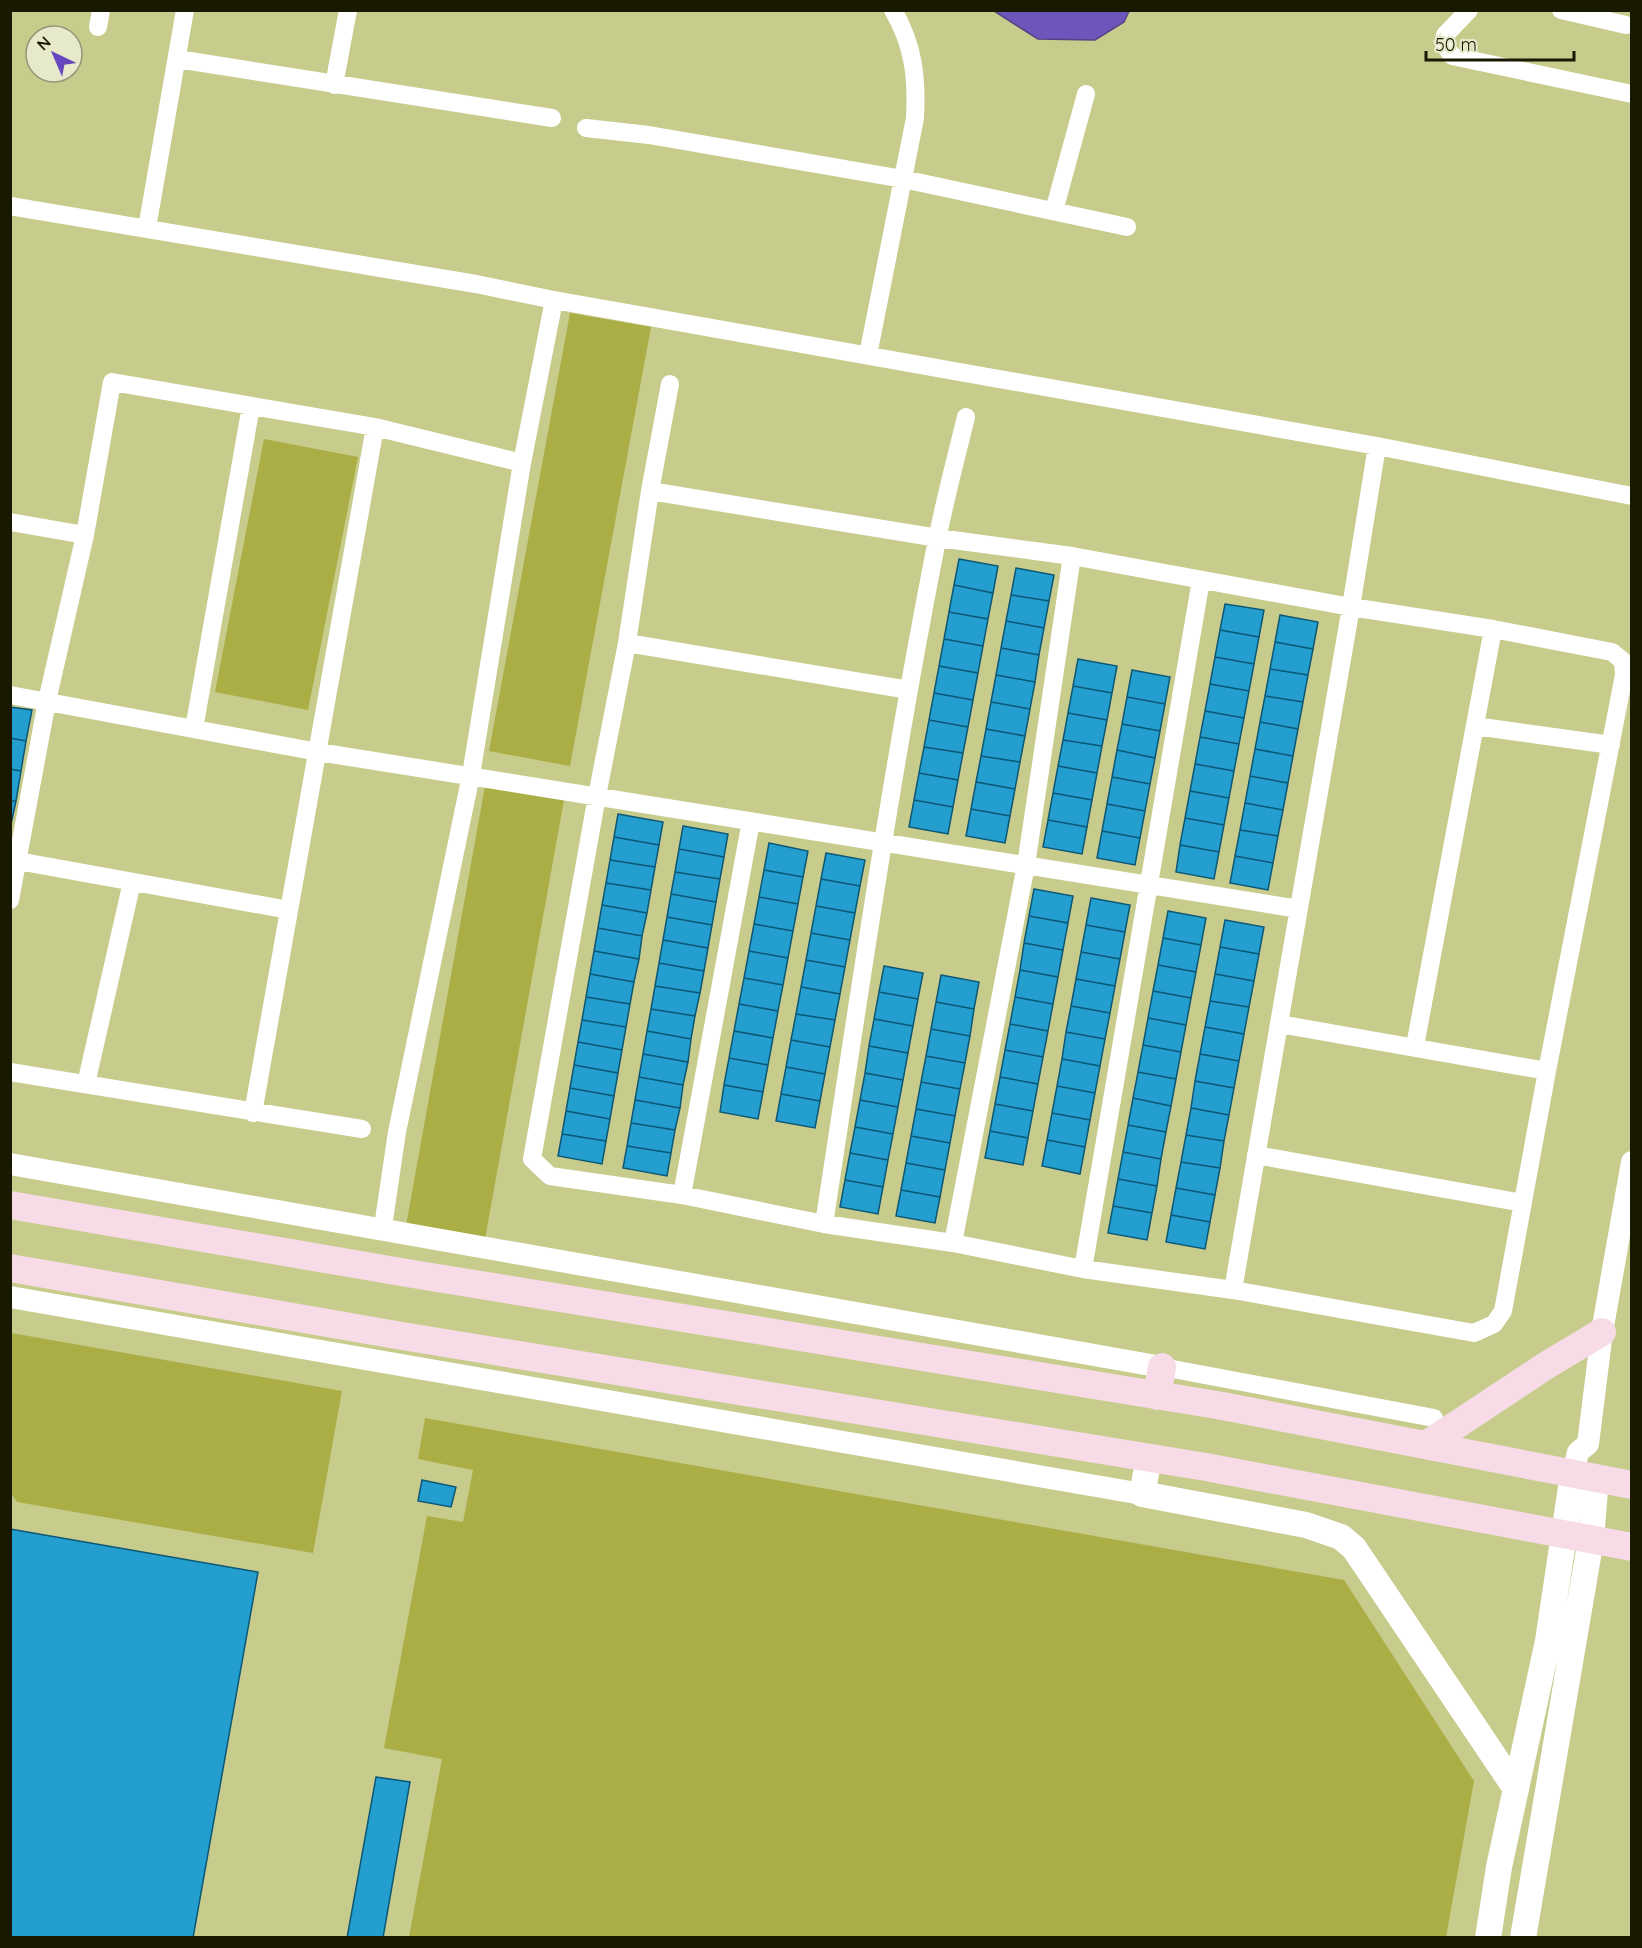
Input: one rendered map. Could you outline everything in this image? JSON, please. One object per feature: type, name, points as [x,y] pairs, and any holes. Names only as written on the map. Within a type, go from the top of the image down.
[{"type":"main road","points":[[10,1205],[413,1274],[1157,1396],[1632,1485]]},
{"type":"main road","points":[[10,1268],[1149,1458],[1632,1547]]},
{"type":"main road","points":[[1426,1445],[1547,1365],[1602,1332]]},
{"type":"main road","points":[[1157,1396],[1162,1367]]},
{"type":"main road","points":[[1149,1458],[1142,1494],[1306,1525],[1341,1537],[1354,1548],[1516,1789]]},
{"type":"main road","points":[[1523,1938],[1578,1536],[1584,1476]]},
{"type":"main road","points":[[1488,1938],[1499,1867],[1548,1641],[1578,1536]]},
{"type":"street","points":[[147,228],[185,10]]},
{"type":"street","points":[[334,85],[348,10]]},
{"type":"street","points":[[868,355],[915,118],[917,87],[912,51],[893,10]]},
{"type":"street","points":[[1468,10],[1444,34],[1443,44],[1452,56],[1632,94]]},
{"type":"street","points":[[1562,10],[1626,25]]},
{"type":"street","points":[[177,59],[552,118]]},
{"type":"street","points":[[1054,211],[1086,94]]},
{"type":"street","points":[[586,128],[649,135],[903,179],[1127,227]]},
{"type":"street","points":[[10,206],[476,284],[554,300],[1377,446],[1632,496]]},
{"type":"street","points":[[380,1229],[384,1220],[397,1132],[471,775],[522,463],[554,300]]},
{"type":"street","points":[[10,900],[47,701],[86,535],[112,382],[375,427],[522,463]]},
{"type":"street","points":[[650,491],[938,538],[1072,556],[1612,652],[1623,661],[1624,675],[1503,1311],[1494,1324],[1474,1333],[1233,1290],[1083,1269],[953,1243],[824,1224],[682,1195],[550,1176],[532,1159],[597,796],[627,643],[650,491],[670,384]]},
{"type":"street","points":[[194,729],[251,406]]},
{"type":"street","points":[[824,1224],[909,690],[938,538],[966,417]]},
{"type":"street","points":[[253,1113],[375,427]]},
{"type":"street","points":[[1233,1290],[1377,446]]},
{"type":"street","points":[[10,522],[86,535]]},
{"type":"street","points":[[953,1243],[1026,865],[1072,556]]},
{"type":"street","points":[[1083,1269],[1201,579]]},
{"type":"street","points":[[1415,1046],[1493,630]]},
{"type":"street","points":[[627,643],[909,690]]},
{"type":"street","points":[[10,695],[318,752],[1299,909]]},
{"type":"street","points":[[1475,726],[1611,745]]},
{"type":"street","points":[[682,1195],[751,820]]},
{"type":"street","points":[[18,861],[289,910]]},
{"type":"street","points":[[86,1084],[132,882]]},
{"type":"street","points":[[1279,1024],[1415,1046],[1547,1071]]},
{"type":"street","points":[[10,1072],[362,1129]]},
{"type":"street","points":[[1256,1155],[1522,1203]]},
{"type":"street","points":[[1584,1476],[1578,1452],[1588,1444],[1602,1332],[1627,1224],[1632,1162]]},
{"type":"street","points":[[10,1164],[1162,1367],[1434,1418]]},
{"type":"street","points":[[10,1297],[1142,1494]]},
{"type":"shaded area","points":[[994,11],[1129,11],[1124,22],[1095,40],[1038,39]]},
{"type":"shaded area","points":[[570,313],[651,327],[570,766],[489,751]]},
{"type":"shaded area","points":[[264,439],[358,457],[308,710],[215,692]]},
{"type":"shaded area","points":[[485,786],[564,800],[483,1250],[404,1237]]},
{"type":"shaded area","points":[[11,1333],[342,1391],[313,1553],[17,1502],[10,1492]]},
{"type":"shaded area","points":[[425,1418],[1344,1580],[1474,1781],[1446,1937],[409,1937],[442,1759],[384,1748],[427,1516],[463,1522],[473,1470],[418,1459]]},
{"type":"building","points":[[959,559],[998,566],[993,593],[954,585]]},
{"type":"building","points":[[1016,568],[1054,575],[1049,601],[1011,595]]},
{"type":"building","points":[[954,585],[993,593],[988,619],[949,612]]},
{"type":"building","points":[[1011,595],[1049,601],[1044,628],[1006,621]]},
{"type":"building","points":[[1225,604],[1264,610],[1259,637],[1220,630]]},
{"type":"building","points":[[949,612],[988,619],[983,646],[944,639]]},
{"type":"building","points":[[1280,615],[1318,622],[1313,649],[1275,642]]},
{"type":"building","points":[[1006,621],[1044,628],[1039,655],[1001,648]]},
{"type":"building","points":[[1220,630],[1259,637],[1254,664],[1215,657]]},
{"type":"building","points":[[944,639],[983,646],[978,673],[939,666]]},
{"type":"building","points":[[1275,642],[1313,649],[1308,675],[1270,669]]},
{"type":"building","points":[[1001,648],[1039,655],[1035,682],[996,675]]},
{"type":"building","points":[[1215,657],[1254,664],[1249,691],[1210,684]]},
{"type":"building","points":[[1078,659],[1117,666],[1112,693],[1073,686]]},
{"type":"building","points":[[939,666],[978,673],[973,700],[934,693]]},
{"type":"building","points":[[1270,669],[1308,675],[1303,702],[1265,696]]},
{"type":"building","points":[[1132,670],[1170,677],[1165,704],[1127,697]]},
{"type":"building","points":[[996,675],[1035,682],[1030,709],[991,702]]},
{"type":"building","points":[[1210,684],[1249,691],[1244,718],[1205,711]]},
{"type":"building","points":[[1073,686],[1112,693],[1107,720],[1068,713]]},
{"type":"building","points":[[934,693],[973,700],[968,727],[929,720]]},
{"type":"building","points":[[1265,696],[1303,702],[1298,729],[1260,722]]},
{"type":"building","points":[[1127,697],[1165,704],[1160,731],[1122,724]]},
{"type":"building","points":[[991,702],[1030,709],[1025,736],[986,729]]},
{"type":"building","points":[[10,707],[32,710],[26,741],[10,738]]},
{"type":"building","points":[[1205,711],[1244,718],[1239,744],[1200,737]]},
{"type":"building","points":[[1068,713],[1107,720],[1102,746],[1063,740]]},
{"type":"building","points":[[929,720],[968,727],[963,753],[924,747]]},
{"type":"building","points":[[1260,722],[1298,729],[1293,756],[1255,749]]},
{"type":"building","points":[[1122,724],[1160,731],[1155,758],[1117,750]]},
{"type":"building","points":[[986,729],[1025,736],[1020,762],[981,756]]},
{"type":"building","points":[[1200,737],[1239,744],[1234,771],[1195,764]]},
{"type":"building","points":[[10,738],[26,741],[21,771],[10,769]]},
{"type":"building","points":[[1063,740],[1102,746],[1097,773],[1058,766]]},
{"type":"building","points":[[924,747],[963,753],[958,780],[919,773]]},
{"type":"building","points":[[1255,749],[1293,756],[1288,783],[1250,776]]},
{"type":"building","points":[[1117,750],[1155,758],[1150,784],[1112,777]]},
{"type":"building","points":[[981,756],[1020,762],[1015,789],[976,782]]},
{"type":"building","points":[[1195,764],[1234,771],[1229,798],[1190,791]]},
{"type":"building","points":[[1058,766],[1097,773],[1092,800],[1053,793]]},
{"type":"building","points":[[10,769],[21,771],[16,801],[10,801]]},
{"type":"building","points":[[919,773],[958,780],[953,807],[914,800]]},
{"type":"building","points":[[1250,776],[1288,783],[1283,810],[1245,803]]},
{"type":"building","points":[[1112,777],[1150,784],[1145,811],[1107,804]]},
{"type":"building","points":[[976,782],[1015,789],[1010,816],[971,809]]},
{"type":"building","points":[[1190,791],[1229,798],[1224,825],[1185,818]]},
{"type":"building","points":[[1053,793],[1092,800],[1087,827],[1048,820]]},
{"type":"building","points":[[914,800],[953,807],[948,834],[909,827]]},
{"type":"building","points":[[10,801],[16,801],[10,829]]},
{"type":"building","points":[[1245,803],[1283,810],[1278,836],[1240,830]]},
{"type":"building","points":[[1107,804],[1145,811],[1140,838],[1102,831]]},
{"type":"building","points":[[971,809],[1010,816],[1005,843],[966,836]]},
{"type":"building","points":[[618,814],[663,822],[659,845],[614,837]]},
{"type":"building","points":[[1185,818],[1224,825],[1219,852],[1180,845]]},
{"type":"building","points":[[1048,820],[1087,827],[1082,854],[1043,847]]},
{"type":"building","points":[[683,826],[728,834],[724,857],[679,849]]},
{"type":"building","points":[[1240,830],[1278,836],[1273,863],[1235,856]]},
{"type":"building","points":[[1102,831],[1140,838],[1135,865],[1097,858]]},
{"type":"building","points":[[614,837],[659,845],[655,867],[610,860]]},
{"type":"building","points":[[769,843],[808,851],[803,877],[764,870]]},
{"type":"building","points":[[1180,845],[1219,852],[1214,879],[1176,872]]},
{"type":"building","points":[[679,849],[724,857],[720,879],[675,872]]},
{"type":"building","points":[[826,853],[865,860],[860,886],[821,879]]},
{"type":"building","points":[[1235,856],[1273,863],[1268,890],[1230,883]]},
{"type":"building","points":[[610,860],[655,867],[651,890],[606,883]]},
{"type":"building","points":[[764,870],[803,877],[798,904],[759,897]]},
{"type":"building","points":[[675,872],[720,879],[716,902],[671,894]]},
{"type":"building","points":[[821,879],[860,886],[855,913],[816,906]]},
{"type":"building","points":[[606,883],[651,890],[647,913],[602,905]]},
{"type":"building","points":[[1034,889],[1073,896],[1068,923],[1029,916]]},
{"type":"building","points":[[671,894],[716,902],[712,925],[667,917]]},
{"type":"building","points":[[759,897],[798,904],[793,931],[754,924]]},
{"type":"building","points":[[1091,898],[1130,905],[1125,932],[1086,925]]},
{"type":"building","points":[[602,905],[647,913],[642,936],[598,928]]},
{"type":"building","points":[[816,906],[855,913],[850,940],[811,933]]},
{"type":"building","points":[[1168,911],[1206,918],[1201,945],[1163,938]]},
{"type":"building","points":[[1029,916],[1068,923],[1063,950],[1024,943]]},
{"type":"building","points":[[667,917],[712,925],[708,948],[663,940]]},
{"type":"building","points":[[1225,920],[1264,927],[1259,954],[1220,947]]},
{"type":"building","points":[[754,924],[793,931],[788,958],[749,951]]},
{"type":"building","points":[[1086,925],[1125,932],[1120,959],[1081,952]]},
{"type":"building","points":[[598,928],[642,936],[639,959],[594,951]]},
{"type":"building","points":[[811,933],[850,940],[845,967],[806,960]]},
{"type":"building","points":[[1163,938],[1201,945],[1196,972],[1158,965]]},
{"type":"building","points":[[663,940],[708,948],[704,971],[659,963]]},
{"type":"building","points":[[1024,943],[1063,950],[1058,977],[1020,970]]},
{"type":"building","points":[[1220,947],[1259,954],[1254,981],[1215,974]]},
{"type":"building","points":[[594,951],[639,959],[634,982],[590,974]]},
{"type":"building","points":[[749,951],[788,958],[783,985],[744,978]]},
{"type":"building","points":[[1081,952],[1120,959],[1115,986],[1076,979]]},
{"type":"building","points":[[806,960],[845,967],[840,994],[801,987]]},
{"type":"building","points":[[659,963],[704,971],[700,993],[655,986]]},
{"type":"building","points":[[1158,965],[1196,972],[1191,998],[1153,991]]},
{"type":"building","points":[[884,966],[923,973],[918,999],[879,992]]},
{"type":"building","points":[[1020,970],[1058,977],[1053,1004],[1015,997]]},
{"type":"building","points":[[590,974],[634,982],[630,1004],[586,997]]},
{"type":"building","points":[[1215,974],[1254,981],[1249,1007],[1210,1001]]},
{"type":"building","points":[[941,975],[979,982],[974,1009],[936,1002]]},
{"type":"building","points":[[744,978],[783,985],[778,1011],[739,1004]]},
{"type":"building","points":[[1076,979],[1115,986],[1110,1013],[1071,1006]]},
{"type":"building","points":[[655,986],[700,993],[695,1016],[651,1009]]},
{"type":"building","points":[[801,987],[840,994],[835,1020],[796,1014]]},
{"type":"building","points":[[1153,991],[1191,998],[1186,1025],[1148,1018]]},
{"type":"building","points":[[879,992],[918,999],[913,1026],[874,1019]]},
{"type":"building","points":[[586,997],[630,1004],[626,1027],[582,1020]]},
{"type":"building","points":[[1015,997],[1053,1004],[1048,1031],[1010,1024]]},
{"type":"building","points":[[1210,1001],[1249,1007],[1244,1034],[1205,1027]]},
{"type":"building","points":[[936,1002],[974,1009],[970,1036],[931,1029]]},
{"type":"building","points":[[739,1004],[778,1011],[773,1038],[734,1031]]},
{"type":"building","points":[[1071,1006],[1110,1013],[1105,1039],[1066,1032]]},
{"type":"building","points":[[651,1009],[695,1016],[691,1039],[647,1031]]},
{"type":"building","points":[[796,1014],[835,1020],[830,1047],[791,1040]]},
{"type":"building","points":[[1148,1018],[1186,1025],[1181,1052],[1143,1045]]},
{"type":"building","points":[[874,1019],[913,1026],[908,1053],[869,1046]]},
{"type":"building","points":[[582,1020],[626,1027],[622,1050],[578,1042]]},
{"type":"building","points":[[1010,1024],[1048,1031],[1043,1057],[1005,1050]]},
{"type":"building","points":[[1205,1027],[1244,1034],[1239,1061],[1200,1054]]},
{"type":"building","points":[[931,1029],[970,1036],[965,1063],[926,1056]]},
{"type":"building","points":[[647,1031],[691,1039],[688,1062],[643,1054]]},
{"type":"building","points":[[734,1031],[773,1038],[768,1065],[729,1058]]},
{"type":"building","points":[[1066,1032],[1105,1039],[1100,1066],[1062,1059]]},
{"type":"building","points":[[791,1040],[830,1047],[825,1074],[786,1067]]},
{"type":"building","points":[[578,1042],[622,1050],[618,1073],[574,1065]]},
{"type":"building","points":[[1143,1045],[1181,1052],[1176,1079],[1138,1072]]},
{"type":"building","points":[[869,1046],[908,1053],[903,1080],[865,1073]]},
{"type":"building","points":[[1005,1050],[1043,1057],[1038,1084],[1000,1077]]},
{"type":"building","points":[[643,1054],[688,1062],[683,1085],[639,1077]]},
{"type":"building","points":[[1200,1054],[1239,1061],[1234,1088],[1195,1081]]},
{"type":"building","points":[[926,1056],[965,1063],[960,1089],[921,1082]]},
{"type":"building","points":[[729,1058],[768,1065],[763,1092],[724,1085]]},
{"type":"building","points":[[1062,1059],[1100,1066],[1095,1093],[1057,1086]]},
{"type":"building","points":[[574,1065],[618,1073],[614,1096],[570,1088]]},
{"type":"building","points":[[786,1067],[825,1074],[820,1101],[781,1094]]},
{"type":"building","points":[[1138,1072],[1176,1079],[1171,1106],[1133,1098]]},
{"type":"building","points":[[865,1073],[903,1080],[898,1107],[860,1100]]},
{"type":"building","points":[[639,1077],[683,1085],[680,1108],[635,1100]]},
{"type":"building","points":[[1000,1077],[1038,1084],[1033,1111],[995,1104]]},
{"type":"building","points":[[1195,1081],[1234,1088],[1229,1115],[1191,1108]]},
{"type":"building","points":[[921,1082],[960,1089],[955,1116],[916,1109]]},
{"type":"building","points":[[724,1085],[763,1092],[758,1119],[720,1112]]},
{"type":"building","points":[[1057,1086],[1095,1093],[1090,1120],[1052,1113]]},
{"type":"building","points":[[570,1088],[614,1096],[610,1119],[566,1111]]},
{"type":"building","points":[[781,1094],[820,1101],[815,1128],[776,1121]]},
{"type":"building","points":[[1133,1098],[1171,1106],[1166,1132],[1128,1125]]},
{"type":"building","points":[[635,1100],[680,1108],[675,1130],[631,1123]]},
{"type":"building","points":[[860,1100],[898,1107],[893,1134],[855,1127]]},
{"type":"building","points":[[995,1104],[1033,1111],[1028,1138],[990,1131]]},
{"type":"building","points":[[1191,1108],[1229,1115],[1224,1141],[1186,1135]]},
{"type":"building","points":[[916,1109],[955,1116],[950,1143],[911,1136]]},
{"type":"building","points":[[566,1111],[610,1119],[606,1141],[562,1134]]},
{"type":"building","points":[[1052,1113],[1090,1120],[1085,1147],[1047,1140]]},
{"type":"building","points":[[631,1123],[675,1130],[671,1153],[627,1146]]},
{"type":"building","points":[[1128,1125],[1166,1132],[1161,1159],[1123,1152]]},
{"type":"building","points":[[855,1127],[893,1134],[888,1160],[850,1153]]},
{"type":"building","points":[[990,1131],[1028,1138],[1023,1165],[985,1158]]},
{"type":"building","points":[[562,1134],[606,1141],[602,1164],[558,1156]]},
{"type":"building","points":[[1186,1135],[1224,1141],[1220,1168],[1181,1162]]},
{"type":"building","points":[[911,1136],[950,1143],[945,1170],[906,1163]]},
{"type":"building","points":[[1047,1140],[1085,1147],[1080,1174],[1042,1166]]},
{"type":"building","points":[[627,1146],[671,1153],[667,1176],[623,1168]]},
{"type":"building","points":[[1123,1152],[1161,1159],[1157,1186],[1118,1179]]},
{"type":"building","points":[[850,1153],[888,1160],[883,1187],[845,1180]]},
{"type":"building","points":[[1181,1162],[1220,1168],[1215,1195],[1176,1188]]},
{"type":"building","points":[[906,1163],[945,1170],[940,1197],[901,1190]]},
{"type":"building","points":[[1118,1179],[1157,1186],[1152,1213],[1113,1206]]},
{"type":"building","points":[[845,1180],[883,1187],[878,1214],[840,1207]]},
{"type":"building","points":[[1176,1188],[1215,1195],[1210,1222],[1171,1215]]},
{"type":"building","points":[[901,1190],[940,1197],[935,1223],[896,1216]]},
{"type":"building","points":[[1113,1206],[1152,1213],[1147,1240],[1108,1233]]},
{"type":"building","points":[[1171,1215],[1210,1222],[1205,1249],[1166,1242]]},
{"type":"building","points":[[422,1480],[456,1487],[451,1507],[418,1501]]},
{"type":"building","points":[[10,1529],[258,1572],[193,1938],[10,1938]]},
{"type":"building","points":[[376,1777],[410,1782],[383,1938],[347,1938]]}]
